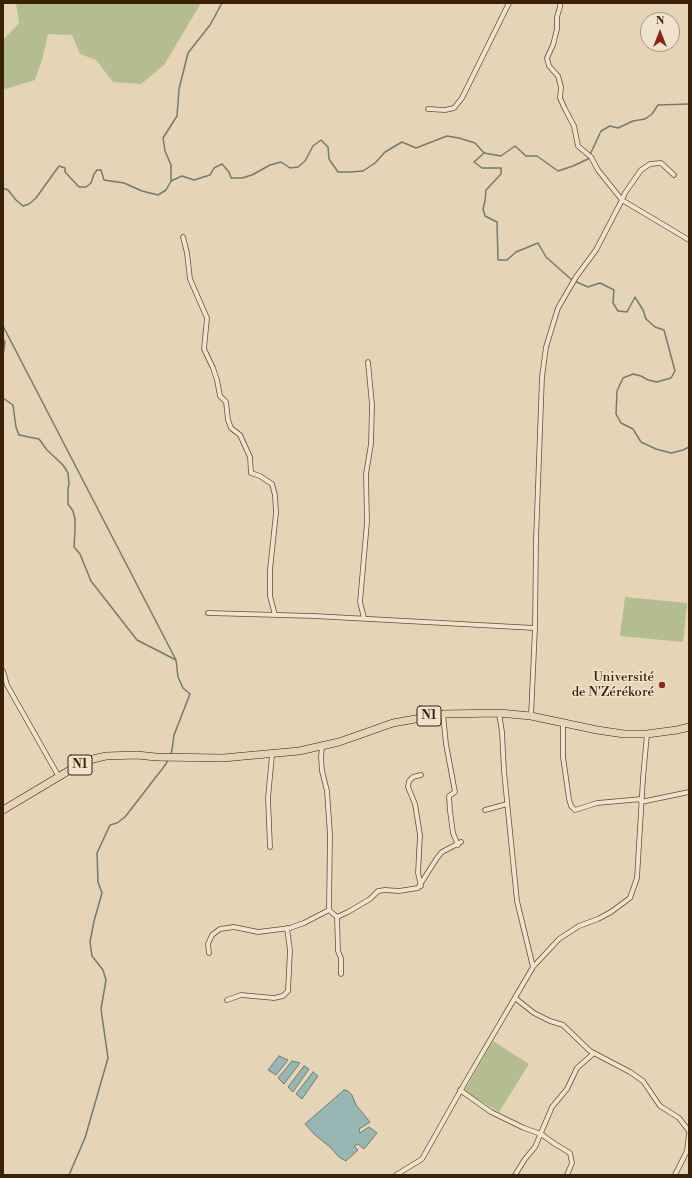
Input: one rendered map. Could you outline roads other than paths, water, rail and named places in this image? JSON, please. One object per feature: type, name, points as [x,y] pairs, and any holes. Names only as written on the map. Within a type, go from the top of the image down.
[{"type":"main road","name":"N1","points":[[3,810],[75,767],[93,759],[106,756],[137,755],[156,757],[224,758],[298,751],[322,747],[393,723],[443,714],[499,713],[531,716],[597,730],[624,734],[647,734],[689,727]]},
{"type":"street","points":[[428,109],[445,110],[454,108],[462,98],[509,3]]},
{"type":"street","points":[[560,3],[557,17],[557,29],[553,45],[547,58],[549,66],[558,76],[561,87],[560,98],[564,109],[574,126],[578,146],[591,157],[598,170],[622,200],[688,238]]},
{"type":"street","points":[[531,716],[542,377],[546,347],[558,308],[576,277],[596,250],[625,193],[641,170],[650,164],[661,163],[674,175]]},
{"type":"street","points":[[183,237],[187,253],[190,279],[207,318],[204,349],[213,368],[220,396],[226,402],[228,420],[231,428],[240,436],[250,457],[250,473],[260,476],[272,484],[275,495],[276,513],[270,570],[270,596],[274,615]]},
{"type":"street","points":[[364,618],[360,602],[367,522],[366,474],[371,444],[372,405],[368,362]]},
{"type":"street","points":[[208,613],[364,618],[535,628]]},
{"type":"street","points":[[3,671],[7,685],[59,777]]},
{"type":"street","points":[[499,713],[517,901],[533,967]]},
{"type":"street","points":[[337,917],[370,899],[378,891],[399,891],[418,888],[421,886],[436,858],[442,852],[459,843],[453,833],[450,811],[449,796],[455,792],[446,744],[443,714]]},
{"type":"street","points":[[563,722],[563,756],[569,799],[571,806],[575,810],[597,803],[642,801],[689,792]]},
{"type":"street","points":[[396,1175],[422,1159],[460,1090],[533,967],[559,939],[579,926],[598,919],[611,912],[630,898],[637,878],[647,734]]},
{"type":"street","points":[[322,747],[322,771],[326,791],[330,835],[329,910],[337,917],[338,951],[341,958],[341,974]]},
{"type":"street","points":[[270,847],[268,798],[272,754]]},
{"type":"street","points":[[421,774],[413,777],[409,781],[408,787],[415,804],[420,835],[418,873],[421,886]]},
{"type":"street","points":[[485,810],[507,804]]},
{"type":"street","points":[[209,953],[208,944],[212,935],[220,929],[234,927],[258,932],[287,928],[329,910]]},
{"type":"street","points":[[227,1000],[241,995],[274,998],[283,996],[288,991],[290,956],[287,928]]},
{"type":"street","points":[[515,998],[534,1014],[563,1025],[594,1053],[630,1072],[643,1081],[660,1106],[679,1118],[689,1133],[687,1151],[675,1175]]},
{"type":"street","points":[[515,1175],[525,1159],[536,1147],[552,1107],[567,1089],[577,1068],[594,1053]]},
{"type":"street","points":[[460,1090],[491,1112],[524,1128],[541,1134],[570,1153],[572,1163],[567,1175]]},
{"type":"water","points":[[279,1056],[288,1060],[276,1075],[268,1070]]},
{"type":"water","points":[[292,1061],[300,1063],[284,1084],[278,1078]]},
{"type":"water","points":[[304,1066],[309,1069],[293,1092],[288,1087]]},
{"type":"water","points":[[313,1072],[318,1076],[302,1099],[296,1094]]},
{"type":"water","points":[[344,1090],[348,1091],[352,1095],[356,1105],[370,1122],[359,1129],[360,1133],[369,1127],[377,1133],[364,1149],[358,1144],[354,1146],[358,1150],[346,1161],[339,1157],[305,1124]]},
{"type":"waterway","points":[[171,181],[171,165],[165,151],[163,138],[177,116],[179,89],[188,53],[210,25],[222,3]]},
{"type":"waterway","points":[[3,188],[8,190],[23,206],[29,204],[36,198],[59,166],[65,168],[65,172],[79,187],[86,187],[91,183],[97,170],[101,170],[104,180],[124,183],[142,191],[158,195],[166,190],[171,181],[182,176],[194,180],[210,175],[214,168],[222,164],[229,172],[231,178],[242,178],[252,175],[270,165],[281,162],[290,168],[298,167],[305,161],[313,146],[321,140],[328,147],[329,159],[338,172],[363,171],[375,163],[385,152],[402,142],[416,148],[447,136],[475,143],[484,153],[501,156],[515,146],[526,156],[537,156],[558,171],[588,159],[601,131],[610,126],[618,128],[633,121],[645,119],[652,114],[658,105],[689,104]]},
{"type":"waterway","points":[[484,153],[474,162],[482,168],[501,168],[501,174],[486,190],[483,209],[485,216],[497,222],[498,260],[507,260],[516,252],[538,243],[546,257],[572,280],[588,287],[600,283],[614,290],[613,303],[618,311],[627,312],[635,297],[643,310],[646,319],[655,327],[664,330],[675,371],[671,378],[657,382],[633,374],[623,378],[617,391],[616,414],[621,423],[633,429],[641,442],[656,449],[671,453],[689,447]]},
{"type":"waterway","points":[[3,326],[176,660],[178,677],[183,688],[190,694],[174,735],[171,754]]},
{"type":"waterway","points":[[3,339],[5,342],[3,355]]},
{"type":"waterway","points":[[3,398],[13,405],[16,427],[19,435],[39,439],[47,450],[63,465],[68,473],[68,504],[73,511],[75,519],[74,547],[80,554],[91,581],[137,640],[176,660]]},
{"type":"waterway","points":[[69,1175],[85,1138],[108,1058],[101,1009],[106,980],[103,970],[92,956],[90,942],[102,893],[98,882],[97,853],[110,825],[117,823],[125,817],[166,764],[168,759]]},
{"type":"place","name":"Université de N'Zérékoré","points":[[662,685]]}]
